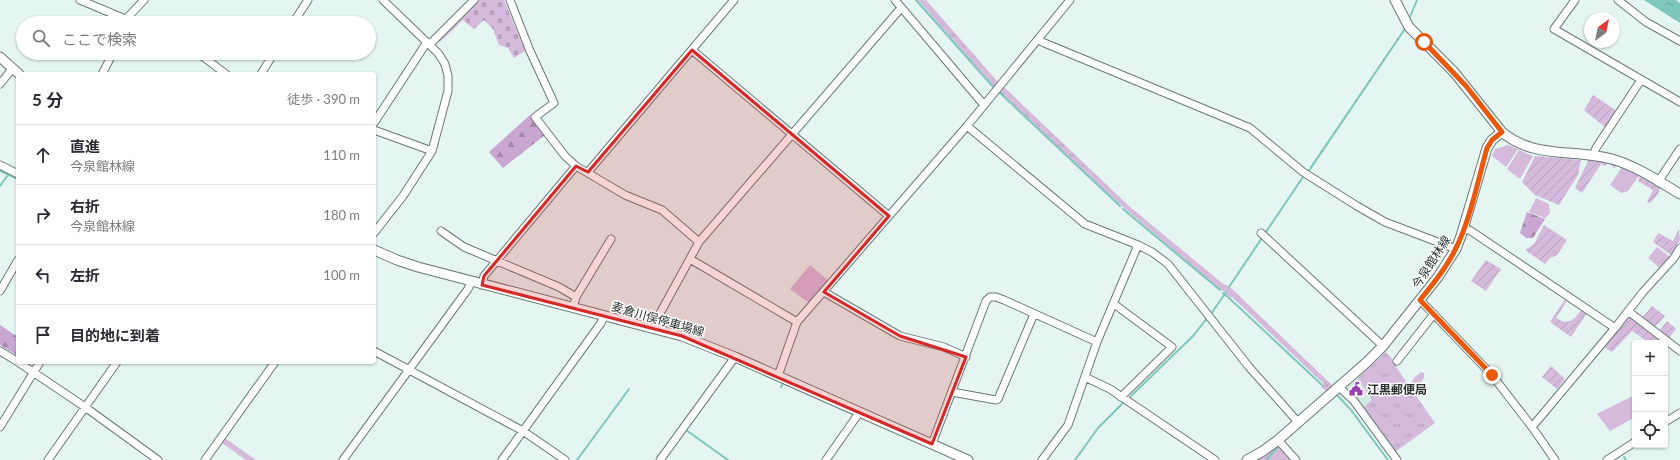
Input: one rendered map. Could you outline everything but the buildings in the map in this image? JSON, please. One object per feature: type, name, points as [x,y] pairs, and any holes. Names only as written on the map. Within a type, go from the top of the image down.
[{"type":"main road","points":[[1395,0],[1409,27],[1454,72],[1502,132],[1517,143],[1531,148],[1617,160],[1680,194]]},
{"type":"main road","points":[[0,57],[15,71]]},
{"type":"main road","name":"今泉館林線","points":[[1247,460],[1278,440],[1383,346],[1438,277],[1456,249],[1464,228],[1487,148],[1492,140],[1502,132]]},
{"type":"main road","name":"麦倉川俣停車場線","points":[[376,251],[404,263],[471,282],[682,336],[735,357],[968,460]]},
{"type":"street","points":[[80,0],[114,16]]},
{"type":"street","points":[[130,16],[144,0]]},
{"type":"street","points":[[298,16],[308,0]]},
{"type":"street","points":[[376,230],[403,196],[432,151],[448,91],[448,76],[445,64],[429,43],[382,0]]},
{"type":"street","points":[[376,120],[429,43],[474,0]]},
{"type":"street","points":[[510,0],[530,52],[554,103],[535,117],[565,156],[576,166],[625,195],[662,210],[700,242]]},
{"type":"street","points":[[588,172],[734,0]]},
{"type":"street","points":[[895,0],[984,105]]},
{"type":"street","points":[[778,376],[797,322],[967,126],[1070,0]]},
{"type":"street","points":[[1575,0],[1554,29],[1680,102]]},
{"type":"street","points":[[1618,0],[1646,22],[1680,40]]},
{"type":"street","points":[[654,329],[657,319],[700,242],[901,8]]},
{"type":"street","points":[[1038,39],[1042,42],[1250,128],[1302,172],[1357,206],[1385,222],[1456,249]]},
{"type":"street","points":[[692,50],[889,216]]},
{"type":"street","points":[[103,72],[109,60]]},
{"type":"street","points":[[207,60],[223,72]]},
{"type":"street","points":[[262,72],[270,60]]},
{"type":"street","points":[[0,84],[15,71]]},
{"type":"street","points":[[1593,156],[1596,148],[1641,80]]},
{"type":"street","points":[[967,126],[1085,224],[1152,252],[1174,270],[1249,366],[1298,422]]},
{"type":"street","points":[[376,131],[432,151]]},
{"type":"street","points":[[1658,182],[1680,149]]},
{"type":"street","points":[[0,166],[16,173]]},
{"type":"street","points":[[482,285],[484,276],[498,262],[576,166]]},
{"type":"street","points":[[1464,228],[1471,231],[1615,328]]},
{"type":"street","points":[[441,231],[464,247],[559,287],[576,297]]},
{"type":"street","points":[[1261,233],[1383,346]]},
{"type":"street","points":[[573,308],[576,297],[612,239]]},
{"type":"street","points":[[1042,460],[1068,425],[1097,342],[1138,245]]},
{"type":"street","points":[[1532,427],[1615,328],[1643,292],[1674,258],[1680,248]]},
{"type":"street","points":[[690,259],[797,322]]},
{"type":"street","points":[[0,292],[16,264]]},
{"type":"street","points":[[342,460],[408,368],[468,289],[471,282]]},
{"type":"street","points":[[824,292],[900,336],[944,348],[966,357]]},
{"type":"street","points":[[932,444],[986,301],[990,297],[996,297],[1004,300],[1097,342]]},
{"type":"street","points":[[1420,300],[1492,375],[1555,460]]},
{"type":"street","points":[[1114,304],[1172,346],[1121,397]]},
{"type":"street","points":[[1628,311],[1680,351]]},
{"type":"street","points":[[952,392],[996,400],[998,399],[1034,314]]},
{"type":"street","points":[[1397,362],[1434,314]]},
{"type":"street","points":[[502,460],[601,323],[604,316]]},
{"type":"street","points":[[0,351],[16,361]]},
{"type":"street","points":[[376,352],[523,430],[565,460]]},
{"type":"street","points":[[660,460],[735,357]]},
{"type":"street","points":[[21,364],[85,407],[158,460]]},
{"type":"street","points":[[0,426],[39,364]]},
{"type":"street","points":[[48,460],[116,364]]},
{"type":"street","points":[[205,460],[274,364]]},
{"type":"street","points":[[1085,377],[1121,397],[1215,460]]},
{"type":"street","points":[[1339,387],[1354,401],[1397,460]]},
{"type":"street","points":[[1668,420],[1680,412]]},
{"type":"street","points":[[826,460],[859,413]]},
{"type":"street","points":[[1278,440],[1296,460]]},
{"type":"street","points":[[1607,460],[1632,444]]},
{"type":"highlighted area","points":[[692,50],[889,216],[824,292],[900,336],[966,357],[932,444],[682,336],[482,285],[484,276],[576,166],[588,172]]},
{"type":"shaded area","points":[[1358,378],[1372,400],[1362,408],[1345,389]]},
{"type":"green space","points":[[477,0],[504,0],[525,51],[514,58],[508,48],[499,45],[493,29],[484,20],[474,29],[463,20],[440,42],[438,39]]},
{"type":"green space","points":[[918,0],[926,0],[998,82],[994,87]]},
{"type":"green space","points":[[1004,87],[1130,207],[1222,283],[1231,288],[1333,386],[1326,391],[1321,387],[1324,384],[1232,297],[1226,295],[1227,293],[1219,289],[1101,188],[1000,92]]},
{"type":"green space","points":[[1593,95],[1617,111],[1606,128],[1584,110]]},
{"type":"green space","points":[[530,115],[545,135],[503,168],[489,152]]},
{"type":"green space","points":[[1508,145],[1518,149],[1506,167],[1492,156],[1495,149]]},
{"type":"green space","points":[[1519,150],[1533,156],[1520,179],[1507,169]]},
{"type":"green space","points":[[1535,156],[1581,160],[1578,175],[1559,205],[1535,195],[1522,182]]},
{"type":"green space","points":[[1589,159],[1608,163],[1605,166],[1601,164],[1582,193],[1575,188]]},
{"type":"green space","points":[[1608,163],[1616,165],[1615,168]]},
{"type":"green space","points":[[1622,167],[1639,176],[1628,191],[1621,193],[1610,185]]},
{"type":"green space","points":[[1640,177],[1660,188],[1658,194],[1650,203],[1647,202],[1653,190],[1638,181]]},
{"type":"green space","points":[[1536,198],[1549,204],[1550,213],[1545,218],[1529,212]]},
{"type":"green space","points":[[1527,212],[1545,219],[1533,238],[1526,238],[1520,233]]},
{"type":"green space","points":[[1544,225],[1567,240],[1557,255],[1550,258],[1545,264],[1525,250],[1534,244]]},
{"type":"green space","points":[[1679,229],[1680,239],[1671,255],[1653,242],[1658,233],[1673,241]]},
{"type":"green space","points":[[1657,247],[1670,257],[1660,268],[1648,258]]},
{"type":"green space","points":[[1486,260],[1501,269],[1486,291],[1471,281]]},
{"type":"green space","points":[[810,265],[829,281],[809,303],[790,289]]},
{"type":"green space","points":[[1566,298],[1568,299],[1556,318],[1564,322],[1568,322],[1574,319],[1582,309],[1587,313],[1571,337],[1550,322]]},
{"type":"green space","points":[[1652,306],[1665,316],[1655,327],[1642,318]]},
{"type":"green space","points":[[1629,316],[1660,339],[1646,340],[1632,331],[1612,352],[1604,347]]},
{"type":"green space","points":[[1667,321],[1676,329],[1668,339],[1660,330]]},
{"type":"green space","points":[[0,325],[16,336],[16,355],[0,345]]},
{"type":"green space","points":[[1386,352],[1397,365],[1396,367],[1435,423],[1395,452],[1362,408],[1372,400],[1358,378]]},
{"type":"green space","points":[[1551,366],[1565,379],[1557,389],[1542,377]]},
{"type":"green space","points":[[1421,372],[1424,373],[1424,378],[1417,387],[1413,387],[1411,383]]},
{"type":"green space","points":[[1632,396],[1632,419],[1610,431],[1597,414]]},
{"type":"green space","points":[[225,438],[256,460],[246,460],[222,443]]},
{"type":"green space","points":[[1279,446],[1292,460],[1267,460],[1277,448],[1265,460],[1257,460]]},
{"type":"water","points":[[1416,0],[1418,0],[1406,29],[1310,171],[1308,170],[1405,27]]},
{"type":"water","points":[[1644,0],[1676,0],[1680,3],[1680,23]]},
{"type":"waterway","points":[[916,0],[995,89]]},
{"type":"waterway","points":[[999,92],[1120,206]]},
{"type":"waterway","points":[[0,171],[16,178]]},
{"type":"waterway","points":[[0,186],[8,175]]},
{"type":"waterway","points":[[1229,287],[1303,177]]},
{"type":"waterway","points":[[1123,209],[1220,290]]},
{"type":"waterway","points":[[1211,314],[1226,292]]},
{"type":"waterway","points":[[1223,293],[1226,296]]},
{"type":"waterway","points":[[1228,297],[1322,385]]},
{"type":"waterway","points":[[1129,398],[1194,335],[1207,318]]},
{"type":"waterway","points":[[577,460],[629,389]]},
{"type":"waterway","points":[[1338,396],[1351,410],[1388,460]]},
{"type":"waterway","points":[[1075,460],[1098,428],[1125,401]]},
{"type":"waterway","points":[[686,430],[728,460]]},
{"type":"waterway","points":[[1266,460],[1277,448]]},
{"type":"place","name":"江黒郵便局","points":[[1356,389]]},
{"type":"route","points":[[1424,42],[1454,72],[1502,132],[1489,143],[1487,148],[1464,228],[1456,249],[1438,277],[1420,300],[1492,375]]}]
